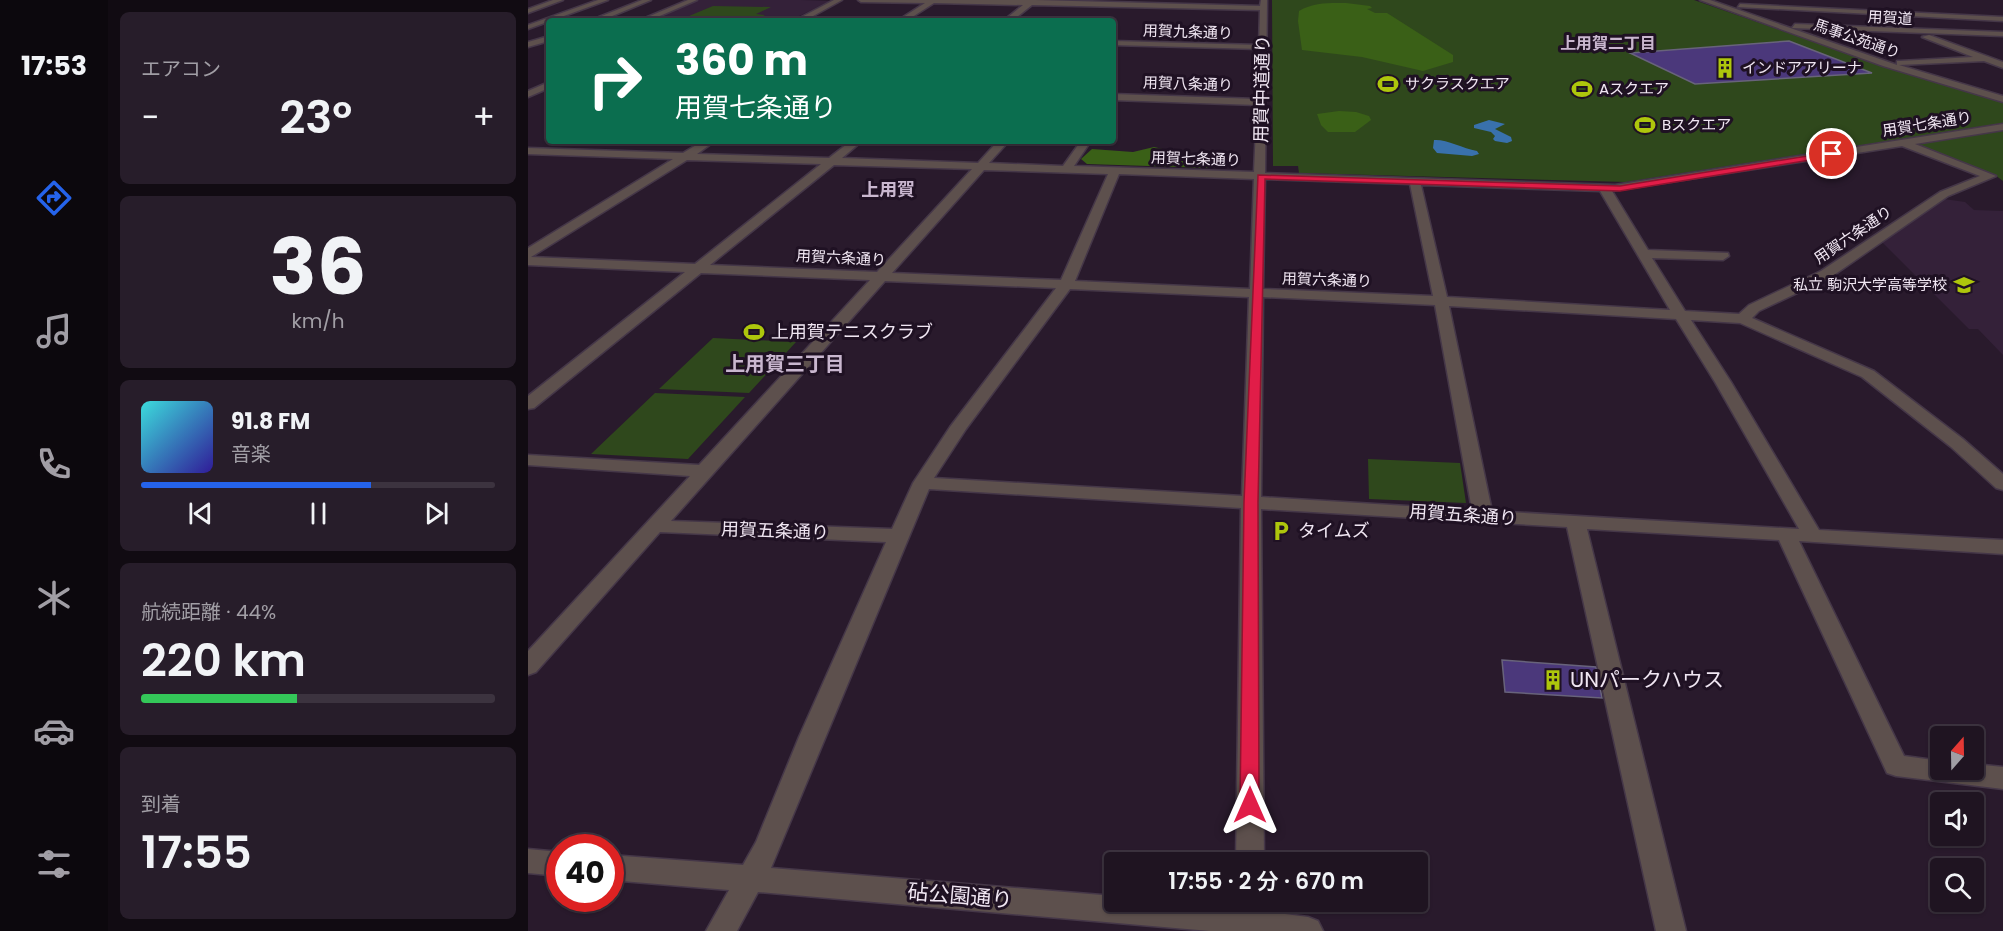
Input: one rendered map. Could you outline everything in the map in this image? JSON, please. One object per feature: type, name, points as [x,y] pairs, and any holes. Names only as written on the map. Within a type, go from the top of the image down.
[{"type":"street","points":[[528,9],[560,0]]},
{"type":"street","points":[[555,18],[605,0]]},
{"type":"street","points":[[601,18],[648,0]]},
{"type":"street","points":[[649,18],[694,0]]},
{"type":"street","points":[[804,18],[839,0]]},
{"type":"street","points":[[861,0],[1264,4]]},
{"type":"street","name":"馬事公苑通り","points":[[1703,0],[1886,64],[2003,99]]},
{"type":"street","points":[[1783,0],[1790,8]]},
{"type":"street","points":[[906,18],[932,2]]},
{"type":"street","points":[[1011,18],[1032,2]]},
{"type":"street","points":[[1120,13],[1129,2]]},
{"type":"street","name":"用賀中道通り","points":[[1250,852],[1251,502],[1264,4]]},
{"type":"street","points":[[1718,4],[2003,19]]},
{"type":"street","points":[[591,5],[633,6]]},
{"type":"street","points":[[1950,6],[1990,34]]},
{"type":"street","points":[[1845,11],[1864,30]]},
{"type":"street","points":[[528,28],[546,21]]},
{"type":"street","name":"用賀道","points":[[1775,24],[1913,33],[2003,34]]},
{"type":"street","points":[[528,28],[546,30]]},
{"type":"street","points":[[1913,33],[2003,65]]},
{"type":"street","points":[[528,45],[546,39]]},
{"type":"street","name":"用賀九条通り","points":[[1116,43],[1263,47]]},
{"type":"street","points":[[1886,64],[1982,59]]},
{"type":"street","points":[[528,82],[546,84]]},
{"type":"street","points":[[528,94],[546,85]]},
{"type":"street","name":"用賀八条通り","points":[[1116,99],[1262,102]]},
{"type":"street","name":"用賀七条通り","points":[[528,151],[1604,188],[1627,187],[2003,127]]},
{"type":"street","name":"用賀六条通り","points":[[528,261],[1440,301],[1743,319],[1754,308],[1826,274],[1944,194],[1990,176],[1903,143]]},
{"type":"street","points":[[528,160],[559,144]]},
{"type":"street","points":[[528,254],[705,144]]},
{"type":"street","points":[[528,404],[853,144]]},
{"type":"street","points":[[528,666],[1001,144]]},
{"type":"street","points":[[1066,170],[1084,144]]},
{"type":"street","points":[[721,931],[767,848],[811,737],[922,483],[959,427],[1066,285],[1115,171]]},
{"type":"street","points":[[1415,182],[1483,516]]},
{"type":"street","points":[[1604,188],[1723,382],[1813,536]]},
{"type":"street","points":[[1644,254],[1723,256]]},
{"type":"street","points":[[1743,319],[1868,374],[1957,443],[2003,484]]},
{"type":"street","points":[[528,460],[704,471]]},
{"type":"street","name":"用賀五条通り","points":[[922,483],[2003,547]]},
{"type":"street","points":[[1576,523],[1671,931]]},
{"type":"street","name":"用賀五条通り","points":[[653,526],[897,536]]},
{"type":"street","points":[[1786,534],[1896,766],[2003,778]]},
{"type":"street","points":[[528,861],[546,863]]},
{"type":"street","name":"砧公園通り","points":[[624,868],[1207,917],[1249,918],[1308,931]]},
{"type":"shaded area","points":[[698,0],[830,1],[795,18],[653,18]]},
{"type":"shaded area","name":"私立 駒沢大学高等学校","points":[[1944,199],[1965,202],[1974,210],[2003,211],[2003,355],[1978,329],[1969,329],[1882,242]]},
{"type":"green space","points":[[1272,0],[1694,0],[1878,64],[2003,102],[2003,123],[1626,182],[1299,173],[1298,166],[1273,166]]},
{"type":"green space","points":[[1346,3],[1370,6],[1372,8],[1367,9],[1375,13],[1387,13],[1453,55],[1453,62],[1423,71],[1362,57],[1302,50],[1299,11],[1316,5]]},
{"type":"green space","points":[[713,6],[771,7],[756,14],[765,15],[760,18],[684,18]]},
{"type":"green space","points":[[1339,111],[1356,112],[1369,116],[1371,120],[1355,132],[1328,132],[1321,125],[1317,114]]},
{"type":"green space","points":[[2003,131],[2003,181],[1995,175],[1911,144]]},
{"type":"green space","points":[[1154,147],[1171,151],[1173,156],[1182,161],[1225,166],[1210,168],[1087,164],[1081,159],[1092,149],[1133,152]]},
{"type":"green space","points":[[713,338],[796,342],[749,393],[659,389]]},
{"type":"green space","points":[[655,393],[745,397],[688,459],[591,454]]},
{"type":"green space","points":[[1368,459],[1460,463],[1466,503],[1369,499]]},
{"type":"water","points":[[1489,120],[1505,124],[1495,129],[1511,137],[1512,141],[1507,143],[1495,141],[1493,139],[1495,136],[1491,132],[1474,128],[1474,125]]},
{"type":"water","points":[[1434,140],[1449,142],[1477,151],[1479,154],[1472,156],[1437,153],[1433,148]]},
{"type":"building","name":"インドアアリーナ","points":[[1789,41],[1872,73],[1695,84],[1630,53]]},
{"type":"building","name":"UNパークハウス","points":[[1502,660],[1596,667],[1602,698],[1505,692]]},
{"type":"place","name":"インドアアリーナ","points":[[1725,68]]},
{"type":"place","name":"サクラスクエア","points":[[1388,84]]},
{"type":"place","name":"Aスクエア","points":[[1582,89]]},
{"type":"place","name":"Bスクエア","points":[[1645,125]]},
{"type":"place","name":"私立 駒沢大学高等学校","points":[[1964,285]]},
{"type":"place","name":"上用賀テニスクラブ","points":[[754,332]]},
{"type":"place","name":"タイムズ","points":[[1281,531]]},
{"type":"place","name":"UNパークハウス","points":[[1553,680]]},
{"type":"district","name":"上用賀二丁目","points":[[1608,43]]},
{"type":"district","name":"上用賀","points":[[888,190]]},
{"type":"district","name":"上用賀三丁目","points":[[785,364]]},
{"type":"route","points":[[1250,805],[1251,502],[1261,176],[1620,188],[1832,154]]}]
